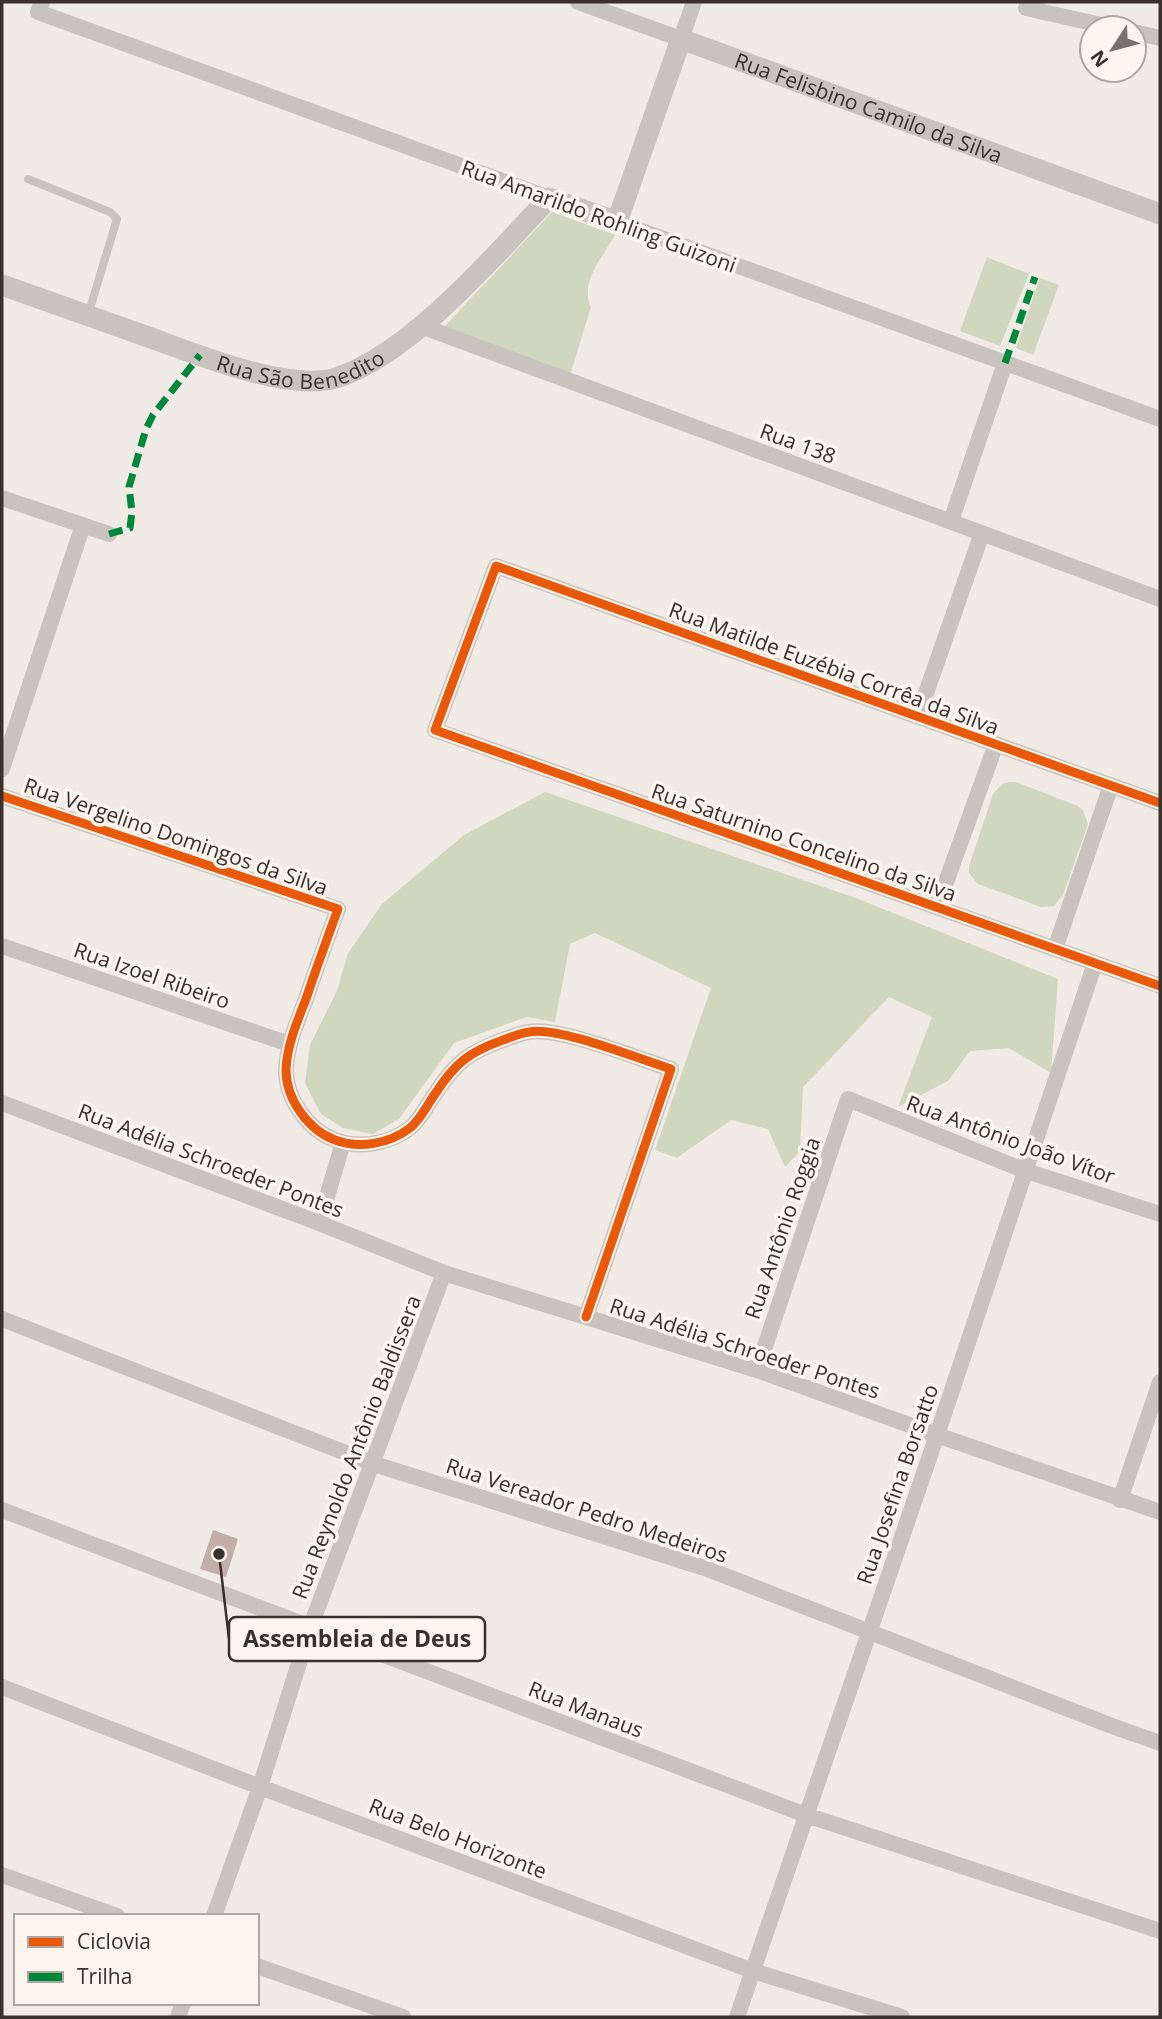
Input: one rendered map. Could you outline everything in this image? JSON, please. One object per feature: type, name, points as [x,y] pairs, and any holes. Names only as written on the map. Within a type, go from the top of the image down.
[{"type":"street","name":"Rua Felisbino Camilo da Silva","points":[[578,2],[1160,214]]},
{"type":"street","points":[[617,222],[694,2]]},
{"type":"street","name":"Rua Amarildo Rohling Guizoni","points":[[40,7],[549,198],[1160,419]]},
{"type":"street","points":[[1026,8],[1078,20]]},
{"type":"street","name":"Rua São Benedito","points":[[2,285],[260,374],[310,382],[334,378],[376,360],[421,326],[484,266],[549,198]]},
{"type":"street","name":"Rua 138","points":[[421,326],[1160,599]]},
{"type":"street","points":[[951,521],[1005,363]]},
{"type":"street","points":[[2,498],[109,534]]},
{"type":"street","points":[[2,769],[83,525]]},
{"type":"street","points":[[918,716],[982,533]]},
{"type":"street","name":"Rua Matilde Euzébia Corrêa da Silva","points":[[435,730],[496,566],[1160,803]]},
{"type":"street","name":"Rua Saturnino Concelino da Silva","points":[[435,730],[1160,986]]},
{"type":"street","points":[[937,908],[996,744]]},
{"type":"street","points":[[1055,949],[1111,785]]},
{"type":"street","name":"Rua Vergelino Domingos da Silva","points":[[2,796],[338,909],[289,1044]]},
{"type":"street","name":"Rua Izoel Ribeiro","points":[[2,946],[289,1044]]},
{"type":"street","name":"Rua Josefina Borsatto","points":[[737,2017],[937,1435],[1095,963]]},
{"type":"street","points":[[289,1044],[286,1073],[294,1102],[319,1132],[343,1143],[380,1142],[401,1133],[418,1119],[445,1078],[463,1059],[480,1048],[525,1032],[549,1031],[671,1069],[586,1317]]},
{"type":"street","name":"Rua Antônio João Vítor","points":[[848,1099],[1026,1171],[1160,1214]]},
{"type":"street","name":"Rua Antônio Roggia","points":[[757,1370],[848,1099]]},
{"type":"street","name":"Rua Adélia Schroeder Pontes","points":[[2,1103],[444,1273],[757,1370],[1160,1512]]},
{"type":"street","points":[[319,1223],[343,1143]]},
{"type":"street","name":"Rua Reynoldo Antônio Baldissera","points":[[216,1914],[260,1787],[310,1628],[444,1273]]},
{"type":"street","name":"Rua Vereador Pedro Medeiros","points":[[2,1319],[374,1464],[705,1568],[1160,1742]]},
{"type":"street","points":[[1120,1500],[1160,1382]]},
{"type":"street","name":"Rua Manaus","points":[[2,1510],[806,1815],[1160,1931]]},
{"type":"street","name":"Rua Belo Horizonte","points":[[2,1687],[260,1787],[753,1971],[902,2017]]},
{"type":"street","points":[[2,1875],[111,1914]]},
{"type":"street","points":[[259,1967],[403,2017]]},
{"type":"lane","points":[[27,178],[110,212],[117,219],[89,316]]},
{"type":"green space","points":[[552,212],[615,235],[590,279],[588,298],[591,307],[570,375],[443,328]]},
{"type":"green space","points":[[987,257],[1029,274],[1000,346],[960,331]]},
{"type":"green space","points":[[1040,278],[1059,285],[1033,355],[1016,348]]},
{"type":"green space","points":[[1016,782],[1083,810],[1088,824],[1063,895],[1054,906],[1041,907],[978,884],[969,873],[993,794],[1002,784]]},
{"type":"green space","points":[[545,792],[853,897],[1058,979],[1051,1073],[1009,1048],[970,1051],[948,1081],[898,1107],[932,1017],[889,997],[803,1087],[800,1151],[785,1167],[768,1129],[731,1120],[677,1158],[655,1150],[711,988],[595,933],[570,944],[555,1022],[527,1017],[454,1043],[399,1119],[373,1134],[343,1128],[321,1114],[305,1083],[310,1045],[337,991],[348,953],[382,904],[464,835]]},
{"type":"building","points":[[213,1530],[238,1539],[226,1577],[200,1569]]},
{"type":"marked path","points":[[1005,363],[1035,277]]},
{"type":"marked path","points":[[109,534],[130,528],[132,512],[129,487],[146,429],[153,415],[200,355]]},
{"type":"cycle path","points":[[1160,803],[496,566],[435,730],[1160,986]]},
{"type":"cycle path","points":[[2,796],[338,909],[293,1034],[286,1070],[290,1092],[300,1112],[316,1129],[335,1140],[354,1144],[374,1143],[402,1133],[417,1120],[456,1066],[491,1044],[516,1035],[542,1031],[578,1038],[671,1069],[586,1317]]},
{"type":"place","name":"Assembleia de Deus","points":[[219,1554]]}]
